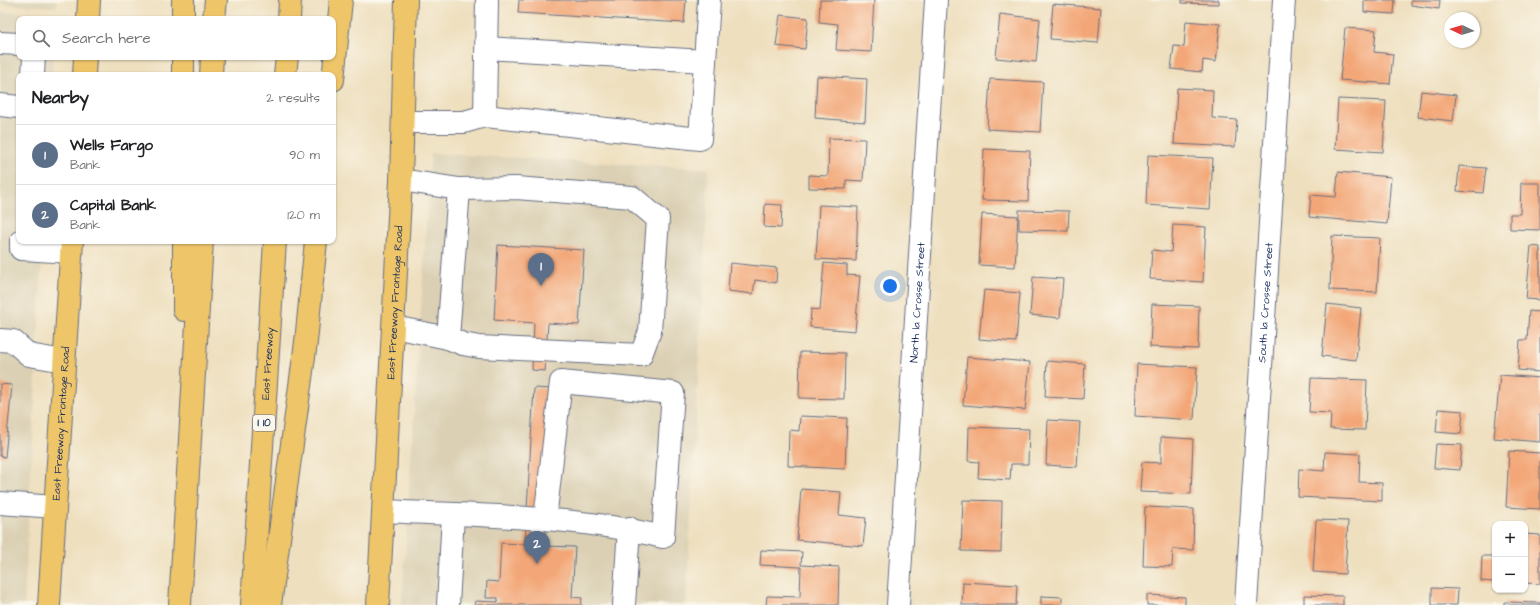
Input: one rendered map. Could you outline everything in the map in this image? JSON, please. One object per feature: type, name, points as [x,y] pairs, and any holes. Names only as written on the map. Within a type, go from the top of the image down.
[{"type":"main road","points":[[88,16],[89,0]]},
{"type":"main road","points":[[183,0],[183,16]]},
{"type":"main road","points":[[214,16],[216,0]]},
{"type":"main road","points":[[289,16],[290,0]]},
{"type":"main road","points":[[336,50],[341,0]]},
{"type":"main road","name":"East Freeway Frontage Road","points":[[378,605],[401,180],[406,0]]},
{"type":"main road","points":[[84,72],[85,60]]},
{"type":"main road","points":[[183,60],[184,72]]},
{"type":"main road","points":[[211,72],[212,60]]},
{"type":"main road","points":[[285,72],[287,60]]},
{"type":"main road","points":[[334,72],[335,60]]},
{"type":"main road","points":[[184,244],[184,535]]},
{"type":"main road","points":[[180,605],[202,244]]},
{"type":"main road","name":"East Freeway","points":[[252,605],[275,244]]},
{"type":"main road","points":[[270,605],[306,342],[316,244]]},
{"type":"main road","name":"East Freeway Frontage Road","points":[[49,605],[72,246]]},
{"type":"street","points":[[485,116],[487,0]]},
{"type":"street","points":[[403,122],[464,122],[485,116],[700,139],[709,0]]},
{"type":"street","name":"North la Crosse Street","points":[[898,605],[936,0]]},
{"type":"street","name":"South la Crosse Street","points":[[1246,605],[1284,0]]},
{"type":"street","points":[[0,43],[16,44]]},
{"type":"street","points":[[486,48],[705,61]]},
{"type":"street","points":[[33,72],[34,60]]},
{"type":"street","points":[[0,105],[16,107]]},
{"type":"street","points":[[394,327],[448,338],[463,344],[479,347],[641,355],[650,331],[658,219],[632,197],[516,188],[458,189],[401,180]]},
{"type":"street","points":[[448,338],[458,189]]},
{"type":"street","points":[[21,244],[21,249],[72,246]]},
{"type":"street","points":[[0,340],[13,341],[29,356],[64,361]]},
{"type":"street","points":[[384,511],[545,519],[629,528],[663,537],[673,393],[561,382],[545,519]]},
{"type":"street","points":[[0,503],[55,507]]},
{"type":"street","points":[[448,605],[453,515]]},
{"type":"street","points":[[624,605],[629,528]]},
{"type":"shaded area","points":[[0,0],[57,0],[56,7],[0,4]]},
{"type":"shaded area","points":[[0,12],[55,14],[55,16],[16,16],[16,60],[53,60],[52,72],[16,72],[16,244],[43,244],[24,605],[0,605]]},
{"type":"shaded area","points":[[431,153],[709,169],[686,605],[402,605]]},
{"type":"building","points":[[519,0],[686,0],[684,23],[518,13]]},
{"type":"building","points":[[820,0],[874,0],[871,52],[836,50],[838,24],[819,22]]},
{"type":"building","points":[[1182,0],[1219,0],[1219,4],[1182,3]]},
{"type":"building","points":[[1364,0],[1395,0],[1394,14],[1364,12]]},
{"type":"building","points":[[1411,0],[1440,0],[1439,9],[1411,5]]},
{"type":"building","points":[[1053,4],[1101,8],[1098,43],[1050,39]]},
{"type":"building","points":[[1000,14],[1040,19],[1036,62],[996,58]]},
{"type":"building","points":[[780,15],[808,18],[805,49],[776,46]]},
{"type":"building","points":[[1186,21],[1220,24],[1216,62],[1203,60],[1202,72],[1171,69],[1174,46],[1184,47]]},
{"type":"building","points":[[1345,28],[1376,30],[1374,52],[1393,54],[1390,84],[1340,80]]},
{"type":"building","points":[[817,76],[867,79],[865,122],[815,118]]},
{"type":"building","points":[[990,79],[1043,82],[1040,132],[987,129]]},
{"type":"building","points":[[1177,88],[1213,90],[1212,118],[1237,120],[1235,147],[1174,144]]},
{"type":"building","points":[[1421,91],[1456,95],[1453,121],[1418,117]]},
{"type":"building","points":[[1338,99],[1386,101],[1383,152],[1335,149]]},
{"type":"building","points":[[829,138],[865,139],[863,181],[846,180],[846,189],[809,188],[809,175],[828,176]]},
{"type":"building","points":[[984,149],[1030,151],[1028,201],[982,200]]},
{"type":"building","points":[[1148,155],[1213,158],[1210,209],[1146,205]]},
{"type":"building","points":[[1459,166],[1486,168],[1483,193],[1457,191]]},
{"type":"building","points":[[1338,172],[1391,177],[1387,224],[1309,217],[1311,195],[1336,197]]},
{"type":"building","points":[[1521,183],[1540,183],[1540,230],[1510,229],[1510,214],[1520,214]]},
{"type":"building","points":[[765,204],[782,205],[781,228],[764,227]]},
{"type":"building","points":[[819,205],[858,207],[856,261],[816,259]]},
{"type":"building","points":[[1019,210],[1069,211],[1068,231],[1019,230]]},
{"type":"building","points":[[982,214],[1018,216],[1015,267],[979,265]]},
{"type":"building","points":[[1173,225],[1206,227],[1203,282],[1150,279],[1152,250],[1171,252]]},
{"type":"building","points":[[1332,236],[1380,238],[1377,292],[1330,290]]},
{"type":"building","points":[[498,245],[584,250],[579,325],[548,323],[545,371],[532,370],[534,323],[494,320]]},
{"type":"building","points":[[1531,246],[1540,247],[1540,300],[1526,299]]},
{"type":"building","points":[[730,263],[777,268],[776,283],[755,280],[753,294],[728,291]]},
{"type":"building","points":[[824,263],[847,265],[847,275],[860,276],[855,331],[810,327],[811,309],[820,310]]},
{"type":"building","points":[[1033,277],[1063,279],[1060,318],[1030,315]]},
{"type":"building","points":[[984,290],[1020,293],[1016,342],[979,339]]},
{"type":"building","points":[[1152,304],[1199,306],[1198,349],[1150,347]]},
{"type":"building","points":[[1327,304],[1361,308],[1356,360],[1322,356]]},
{"type":"building","points":[[1529,311],[1540,312],[1540,372],[1518,370],[1520,340],[1527,340]]},
{"type":"building","points":[[800,352],[845,353],[844,399],[799,398]]},
{"type":"building","points":[[967,357],[1030,362],[1025,410],[963,405]]},
{"type":"building","points":[[1047,361],[1085,364],[1083,399],[1045,397]]},
{"type":"building","points":[[1137,364],[1197,367],[1194,420],[1135,416]]},
{"type":"building","points":[[1500,375],[1540,378],[1540,442],[1494,438]]},
{"type":"building","points":[[1311,378],[1367,380],[1365,430],[1330,429],[1331,413],[1309,412]]},
{"type":"building","points":[[0,384],[12,385],[5,457],[0,456]]},
{"type":"building","points":[[534,388],[554,389],[545,546],[575,547],[572,597],[582,598],[581,605],[474,605],[475,601],[498,602],[498,598],[486,598],[487,581],[499,582],[501,543],[525,544]]},
{"type":"building","points":[[1438,409],[1463,411],[1461,434],[1436,432]]},
{"type":"building","points":[[800,416],[847,418],[845,469],[788,466],[789,430],[799,431]]},
{"type":"building","points":[[1048,420],[1080,422],[1077,467],[1046,465]]},
{"type":"building","points":[[969,427],[1029,429],[1028,464],[1011,464],[1010,480],[978,478],[979,462],[968,461]]},
{"type":"building","points":[[1161,437],[1193,439],[1191,494],[1140,492],[1142,462],[1161,463]]},
{"type":"building","points":[[1436,444],[1462,445],[1460,470],[1434,468]]},
{"type":"building","points":[[1509,451],[1540,453],[1540,509],[1506,507]]},
{"type":"building","points":[[1325,452],[1360,454],[1359,482],[1382,483],[1382,501],[1298,497],[1299,469],[1324,471]]},
{"type":"building","points":[[801,489],[841,492],[839,515],[866,518],[863,546],[797,540]]},
{"type":"building","points":[[963,500],[1002,501],[1001,552],[961,551]]},
{"type":"building","points":[[1145,507],[1194,509],[1193,550],[1173,549],[1172,567],[1143,566]]},
{"type":"building","points":[[1316,520],[1348,521],[1345,574],[1313,572]]},
{"type":"building","points":[[1528,534],[1540,535],[1540,584],[1528,583]]},
{"type":"building","points":[[761,550],[802,552],[801,565],[839,567],[838,605],[766,605],[767,596],[800,597],[801,567],[760,565]]},
{"type":"building","points":[[1482,556],[1492,556],[1492,582],[1481,581]]},
{"type":"building","points":[[963,582],[1017,585],[1016,605],[962,605]]},
{"type":"building","points":[[1432,588],[1458,589],[1457,605],[1432,605]]},
{"type":"building","points":[[1147,595],[1185,597],[1185,605],[1147,605]]},
{"type":"building","points":[[1304,595],[1343,596],[1343,605],[1304,605]]},
{"type":"building","points":[[1041,596],[1062,597],[1062,605],[1041,605]]},
{"type":"building","points":[[1504,602],[1540,603],[1540,605],[1504,605]]},
{"type":"place","name":"Wells Fargo","points":[[541,286]]},
{"type":"place","name":"Capital Bank","points":[[537,564]]}]
